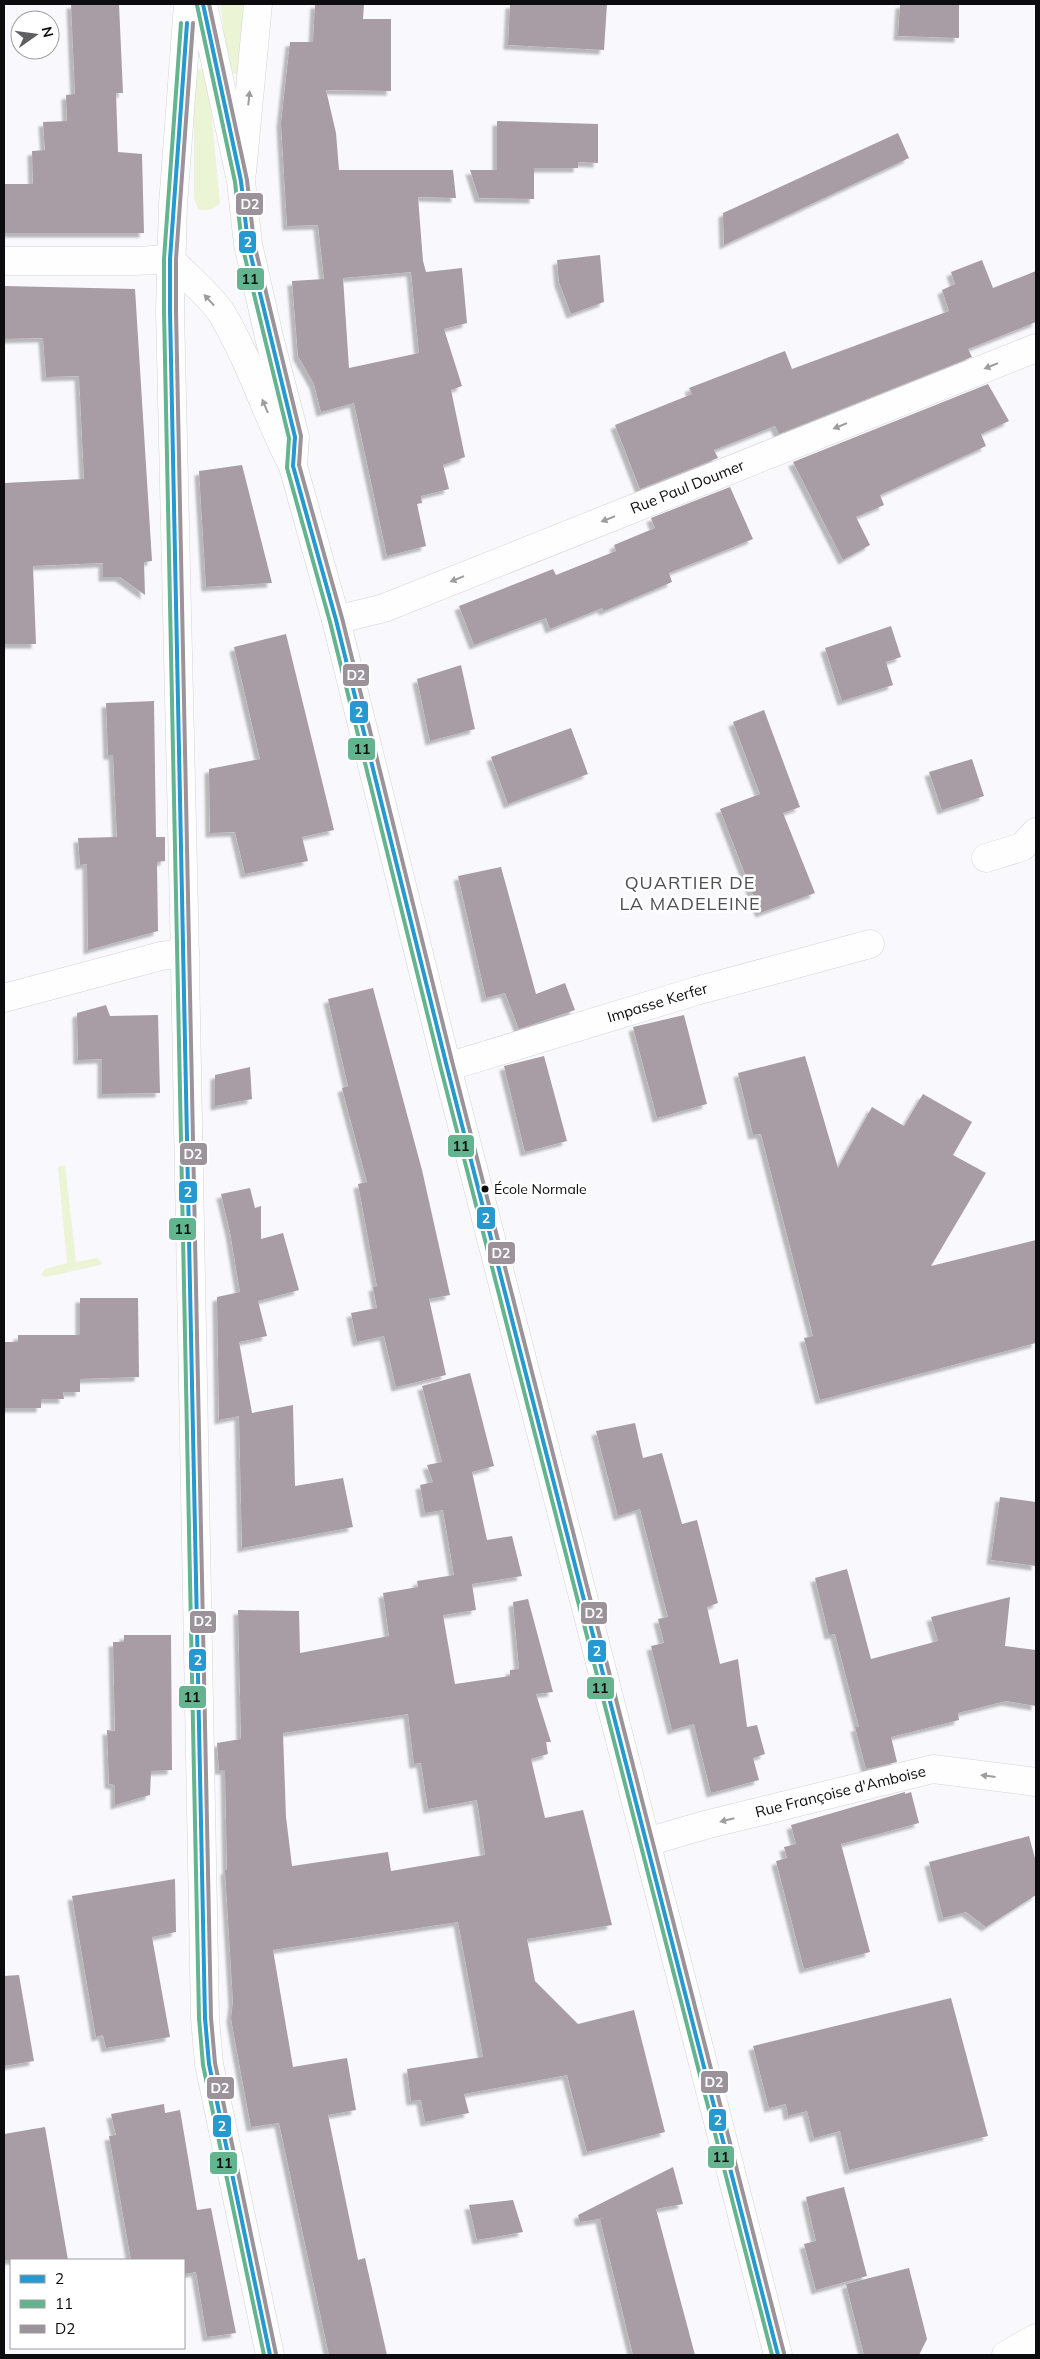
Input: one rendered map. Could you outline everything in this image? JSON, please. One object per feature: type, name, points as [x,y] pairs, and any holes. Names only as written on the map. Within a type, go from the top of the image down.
[{"type":"main road","points":[[188,4],[170,259],[185,953],[204,2018],[210,2064],[270,2355]]},
{"type":"main road","points":[[203,4],[241,181],[248,244],[295,437],[294,466]]},
{"type":"main road","points":[[241,181],[258,4]]},
{"type":"main road","points":[[4,260],[136,261],[170,259]]},
{"type":"main road","points":[[170,259],[221,313],[236,341],[279,440],[294,466],[336,620],[446,1067],[778,2355]]},
{"type":"main road","name":"Rue Paul Doumer","points":[[336,620],[398,602],[1036,348]]},
{"type":"main road","points":[[986,858],[1022,847],[1036,832]]},
{"type":"main road","name":"Impasse Kerfer","points":[[446,1067],[696,991],[870,944]]},
{"type":"main road","points":[[4,998],[161,956],[185,953]]},
{"type":"main road","name":"Rue Françoise d'Amboise","points":[[647,1842],[705,1825],[933,1769],[1036,1782]]},
{"type":"main road","points":[[1006,2355],[1036,2338]]},
{"type":"green space","points":[[220,4],[247,4],[241,71],[235,74],[229,70]]},
{"type":"green space","points":[[204,69],[211,110],[220,203],[207,210],[198,209],[194,198],[194,70]]},
{"type":"green space","points":[[65,1165],[76,1262],[97,1258],[102,1263],[46,1277],[41,1275],[45,1269],[67,1263],[58,1167]]},
{"type":"building","points":[[71,4],[119,4],[123,93],[116,93],[118,152],[142,154],[144,233],[4,233],[4,184],[33,184],[32,151],[45,150],[43,122],[67,121],[66,95],[75,94]]},
{"type":"building","points":[[315,4],[364,4],[363,19],[391,19],[391,91],[326,90],[336,133],[339,170],[453,170],[456,198],[418,197],[423,261],[426,272],[462,268],[467,323],[444,329],[462,386],[451,390],[465,457],[443,465],[449,489],[421,496],[422,503],[417,504],[426,546],[387,556],[354,403],[321,412],[314,384],[298,356],[292,281],[324,279],[318,225],[287,226],[281,123],[290,42],[313,42]],"holes":[[[411,272],[419,353],[349,368],[343,278]]]},
{"type":"building","points":[[510,4],[607,4],[604,50],[508,45]]},
{"type":"building","points":[[900,4],[959,4],[959,38],[898,36]]},
{"type":"building","points":[[497,121],[598,124],[598,163],[578,162],[578,168],[534,168],[534,199],[479,198],[470,170],[497,170]]},
{"type":"building","points":[[898,133],[909,158],[724,245],[723,213]]},
{"type":"building","points":[[600,255],[604,302],[571,314],[559,282],[557,260]]},
{"type":"building","points":[[982,260],[993,288],[1036,271],[1036,322],[968,349],[972,357],[779,434],[775,426],[714,450],[718,458],[640,489],[615,425],[692,394],[689,388],[785,351],[792,369],[949,311],[942,290],[955,284],[951,272]]},
{"type":"building","points":[[4,286],[135,289],[152,561],[144,562],[145,595],[120,577],[103,577],[103,563],[33,566],[36,644],[4,644],[4,483],[84,479],[79,376],[46,377],[43,338],[4,339]]},
{"type":"building","points":[[988,384],[1009,421],[981,434],[986,446],[880,495],[884,505],[856,517],[870,545],[843,560],[793,462]]},
{"type":"building","points":[[242,465],[272,583],[206,587],[199,471]]},
{"type":"building","points":[[730,487],[753,539],[669,573],[672,582],[604,611],[602,608],[550,629],[546,618],[474,645],[459,606],[553,569],[556,575],[616,551],[614,545],[655,528],[651,518]]},
{"type":"building","points":[[891,626],[901,657],[886,662],[893,685],[842,701],[825,648]]},
{"type":"building","points":[[286,634],[334,830],[302,837],[308,861],[245,874],[235,832],[210,833],[209,769],[260,759],[234,647]]},
{"type":"building","points":[[461,665],[475,729],[430,741],[417,679]]},
{"type":"building","points":[[154,701],[156,837],[165,837],[165,861],[157,862],[158,931],[88,950],[87,864],[80,865],[78,838],[117,837],[113,755],[108,755],[106,703]]},
{"type":"building","points":[[764,710],[800,807],[783,813],[815,893],[760,913],[720,809],[760,794],[733,722]]},
{"type":"building","points":[[571,728],[588,774],[508,804],[491,757]]},
{"type":"building","points":[[972,759],[984,796],[942,810],[929,772]]},
{"type":"building","points":[[501,867],[536,994],[565,983],[575,1010],[519,1029],[505,993],[486,998],[458,876]]},
{"type":"building","points":[[373,988],[422,1170],[450,1295],[429,1299],[446,1375],[396,1387],[384,1336],[357,1342],[351,1313],[377,1308],[373,1287],[377,1286],[358,1184],[367,1182],[342,1088],[348,1086],[328,999]]},
{"type":"building","points":[[106,1005],[110,1016],[158,1015],[160,1093],[102,1094],[102,1059],[78,1060],[77,1013]]},
{"type":"building","points":[[684,1015],[707,1104],[657,1118],[633,1027]]},
{"type":"building","points":[[544,1056],[567,1141],[525,1152],[504,1066]]},
{"type":"building","points":[[805,1056],[838,1168],[872,1107],[904,1126],[923,1094],[972,1122],[953,1155],[986,1173],[931,1266],[1036,1240],[1036,1343],[820,1400],[804,1338],[813,1336],[761,1134],[753,1135],[738,1073]]},
{"type":"building","points":[[250,1067],[252,1099],[215,1106],[215,1075]]},
{"type":"building","points":[[250,1188],[255,1208],[261,1206],[261,1239],[283,1233],[299,1290],[258,1301],[267,1336],[239,1342],[252,1413],[293,1405],[295,1486],[343,1478],[353,1527],[242,1548],[239,1416],[219,1420],[217,1297],[240,1292],[230,1232],[221,1194]]},
{"type":"building","points":[[80,1298],[138,1298],[139,1377],[80,1379],[80,1392],[63,1392],[64,1399],[41,1399],[41,1408],[4,1408],[4,1342],[18,1342],[18,1335],[80,1335]]},
{"type":"building","points":[[470,1373],[494,1466],[472,1472],[487,1540],[512,1536],[522,1576],[472,1584],[476,1610],[443,1615],[455,1684],[510,1676],[510,1670],[519,1669],[513,1602],[528,1599],[553,1692],[536,1694],[551,1742],[546,1742],[548,1754],[531,1759],[545,1818],[583,1810],[612,1925],[527,1939],[535,1981],[578,2024],[634,2010],[665,2132],[587,2152],[567,2075],[464,2094],[469,2113],[425,2122],[421,2100],[411,2101],[407,2069],[483,2057],[458,1922],[273,1950],[293,2067],[347,2058],[356,2110],[328,2115],[358,2260],[365,2258],[387,2355],[329,2355],[279,2123],[251,2127],[235,2041],[231,2018],[233,2002],[225,1870],[227,1870],[225,1770],[219,1770],[217,1743],[241,1739],[238,1610],[299,1611],[300,1653],[389,1636],[383,1593],[418,1587],[417,1581],[454,1575],[443,1510],[425,1513],[420,1485],[433,1482],[427,1465],[442,1462],[422,1386]],"holes":[[[408,1714],[414,1764],[421,1763],[428,1809],[477,1800],[485,1855],[391,1871],[388,1852],[292,1866],[286,1817],[283,1733]]]},
{"type":"building","points":[[635,1423],[643,1458],[662,1453],[682,1524],[697,1520],[718,1603],[707,1607],[720,1664],[738,1659],[747,1727],[757,1725],[765,1754],[753,1758],[759,1780],[711,1793],[694,1724],[672,1730],[651,1646],[664,1643],[658,1619],[668,1617],[640,1509],[618,1516],[596,1431]]},
{"type":"building","points":[[1000,1497],[1036,1502],[1036,1566],[991,1560]]},
{"type":"building","points":[[847,1569],[871,1659],[938,1641],[931,1617],[1010,1597],[1005,1646],[1036,1650],[1036,1706],[1006,1701],[958,1713],[959,1720],[891,1737],[897,1762],[866,1769],[855,1727],[859,1727],[835,1634],[829,1635],[815,1578]]},
{"type":"building","points":[[124,1635],[171,1635],[172,1770],[151,1771],[150,1795],[115,1805],[115,1785],[109,1784],[107,1730],[115,1731],[113,1642],[124,1642]]},
{"type":"building","points":[[905,1792],[905,1794],[911,1792],[919,1823],[841,1844],[870,1952],[804,1969],[776,1861],[787,1858],[784,1847],[796,1844],[791,1825]]},
{"type":"building","points":[[1029,1836],[1036,1862],[1036,1895],[986,1927],[966,1912],[943,1918],[929,1862]]},
{"type":"building","points":[[175,1879],[176,1932],[152,1937],[170,2037],[106,2048],[103,2035],[96,2037],[72,1896]]},
{"type":"building","points":[[19,1975],[34,2061],[4,2066],[4,1976]]},
{"type":"building","points":[[951,1998],[988,2136],[849,2170],[840,2131],[814,2138],[807,2111],[788,2116],[786,2104],[769,2108],[753,2046]]},
{"type":"building","points":[[164,2104],[165,2113],[180,2110],[197,2210],[211,2208],[236,2333],[207,2337],[196,2272],[185,2274],[185,2259],[131,2259],[109,2136],[116,2135],[111,2114]]},
{"type":"building","points":[[45,2127],[68,2259],[4,2260],[4,2134]]},
{"type":"building","points":[[673,2167],[683,2204],[656,2209],[695,2355],[633,2355],[600,2219],[605,2218],[580,2222],[578,2215]]},
{"type":"building","points":[[844,2187],[867,2276],[816,2290],[804,2244],[816,2241],[806,2197]]},
{"type":"building","points":[[513,2200],[523,2232],[477,2240],[469,2205]]},
{"type":"building","points":[[909,2268],[927,2339],[919,2355],[864,2355],[846,2284]]},
{"type":"transit line","name":"2","points":[[203,4],[241,181],[248,244],[295,437],[293,466],[336,620],[447,1067],[778,2355]]},
{"type":"transit line","name":"D2","points":[[209,4],[247,180],[254,243],[301,436],[299,465],[342,618],[453,1065],[784,2353]]},
{"type":"transit line","name":"11","points":[[197,5],[235,182],[242,245],[289,438],[287,468],[330,622],[441,1069],[772,2355]]},
{"type":"transit line","name":"11","points":[[181,23],[164,259],[164,311],[199,2018],[203,2065],[264,2355]]},
{"type":"transit line","name":"2","points":[[187,23],[170,259],[170,311],[205,2018],[209,2064],[270,2355]]},
{"type":"transit line","name":"D2","points":[[193,23],[176,259],[176,311],[211,2018],[215,2063],[276,2354]]},
{"type":"place","name":"École Normale","points":[[485,1189]]},
{"type":"district","name":"QUARTIER DE LA MADELEINE","points":[[690,893]]}]
